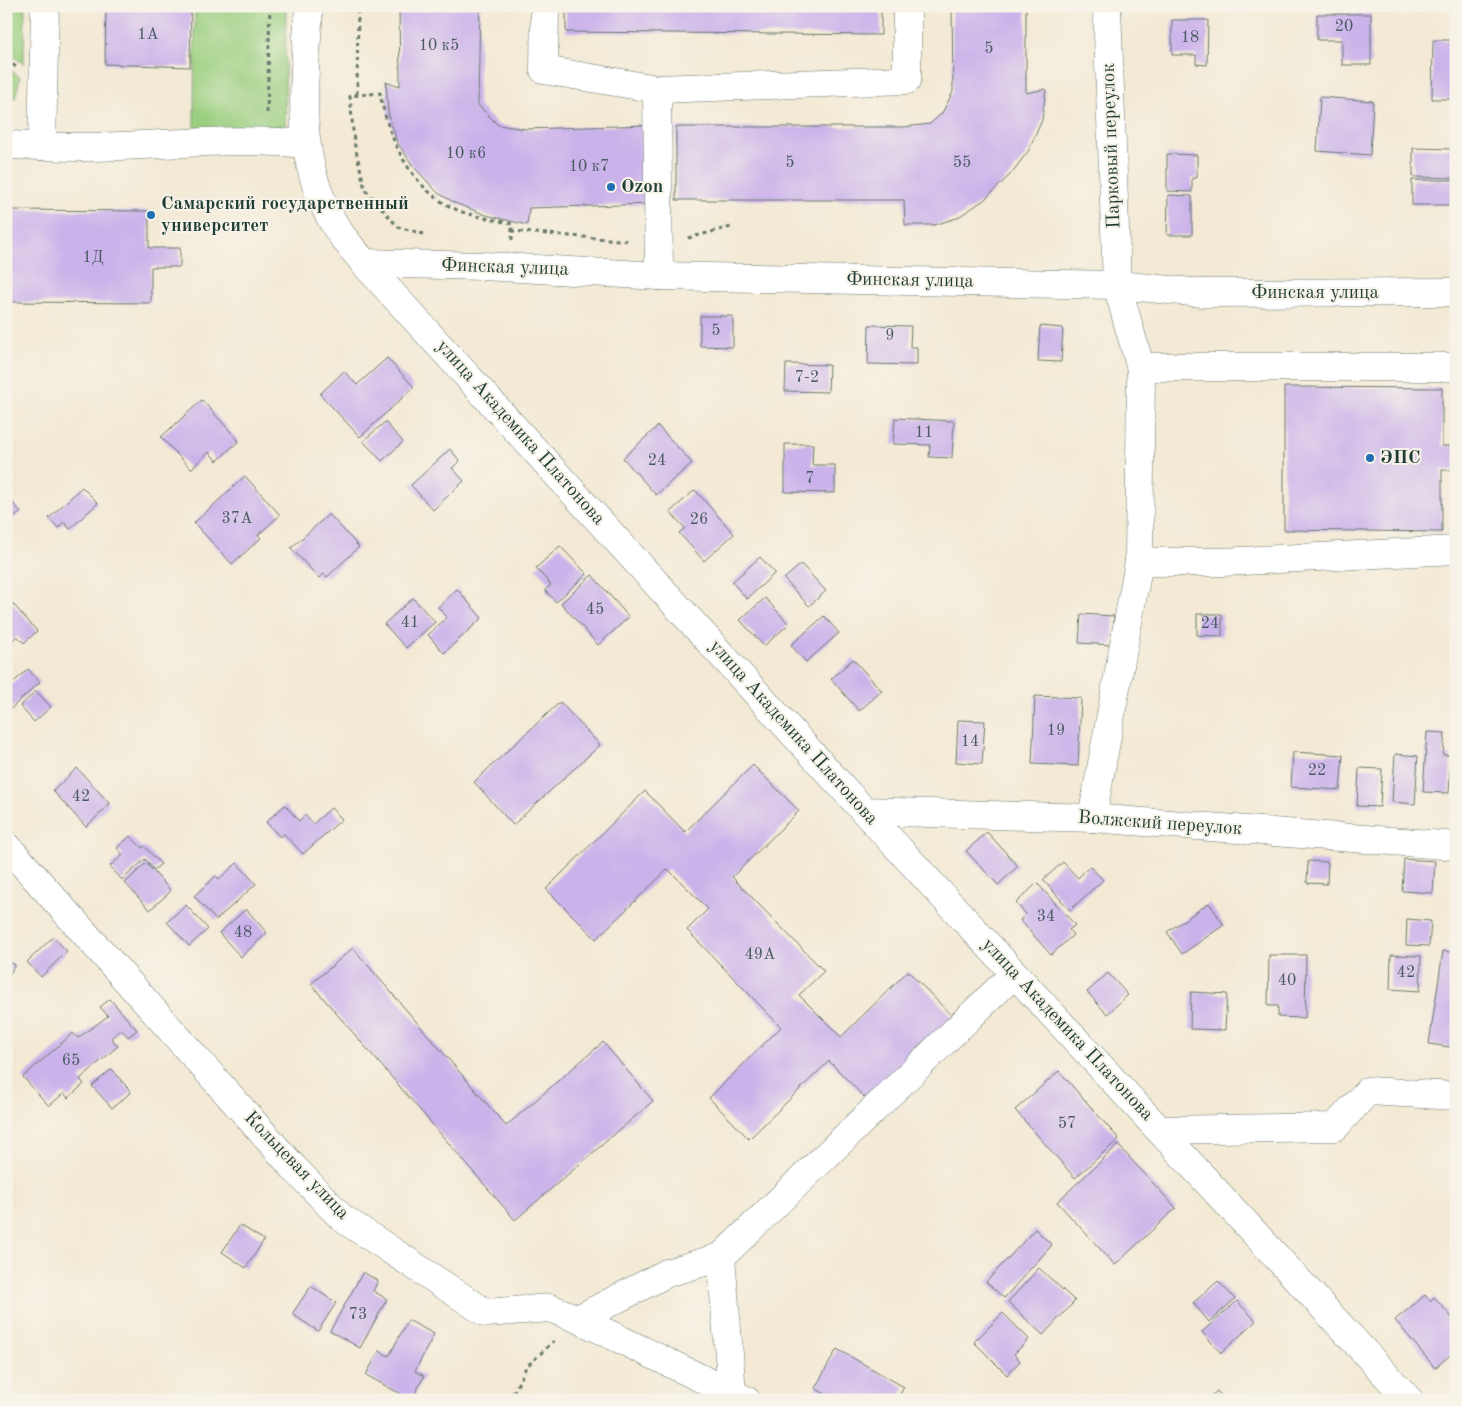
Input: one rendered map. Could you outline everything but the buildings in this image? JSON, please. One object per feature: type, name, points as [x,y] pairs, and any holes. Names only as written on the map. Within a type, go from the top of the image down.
[{"type":"street","points":[[42,146],[45,6]]},
{"type":"street","name":"улица Академика Платонова","points":[[309,6],[303,121],[305,144],[316,186],[336,227],[364,263],[864,811],[1409,1400]]},
{"type":"street","points":[[545,6],[544,70],[657,89],[906,80],[907,6]]},
{"type":"street","name":"Парковый переулок","points":[[1092,818],[1139,562],[1140,367],[1117,286],[1107,6]]},
{"type":"street","points":[[657,89],[659,276]]},
{"type":"street","points":[[6,145],[82,148],[267,140],[305,144]]},
{"type":"street","name":"Финская улица","points":[[364,263],[483,266],[659,276],[1117,286],[1203,293],[1456,292]]},
{"type":"street","points":[[1140,367],[1456,367]]},
{"type":"street","points":[[1139,562],[1222,562],[1456,550]]},
{"type":"street","name":"Волжский переулок","points":[[864,811],[1092,818],[1456,846]]},
{"type":"street","name":"Кольцевая улица","points":[[6,845],[294,1168],[342,1218],[486,1313],[550,1308],[578,1319],[739,1396]]},
{"type":"street","points":[[578,1319],[666,1273],[721,1256],[1014,974]]},
{"type":"street","points":[[1160,1130],[1336,1127],[1368,1091],[1456,1096]]},
{"type":"street","points":[[721,1256],[739,1396]]},
{"type":"path","points":[[267,140],[270,6]]},
{"type":"path","points":[[357,94],[358,6]]},
{"type":"path","points":[[428,235],[398,227],[366,189],[354,142],[350,96],[380,93],[393,144],[410,170],[437,198],[455,209],[512,224],[511,245]]},
{"type":"path","points":[[512,231],[660,244],[731,228]]},
{"type":"path","points":[[510,1400],[526,1367],[578,1319]]},
{"type":"green space","points":[[6,6],[25,6],[24,64],[6,51]]},
{"type":"green space","points":[[195,6],[286,6],[285,129],[194,128]]},
{"type":"green space","points":[[6,67],[20,77],[16,97],[6,104]]},
{"type":"place","name":"Ozon","points":[[611,187]]},
{"type":"place","name":"Самарский государственный университет","points":[[151,215]]},
{"type":"place","name":"ЭПС","points":[[1370,458]]}]
